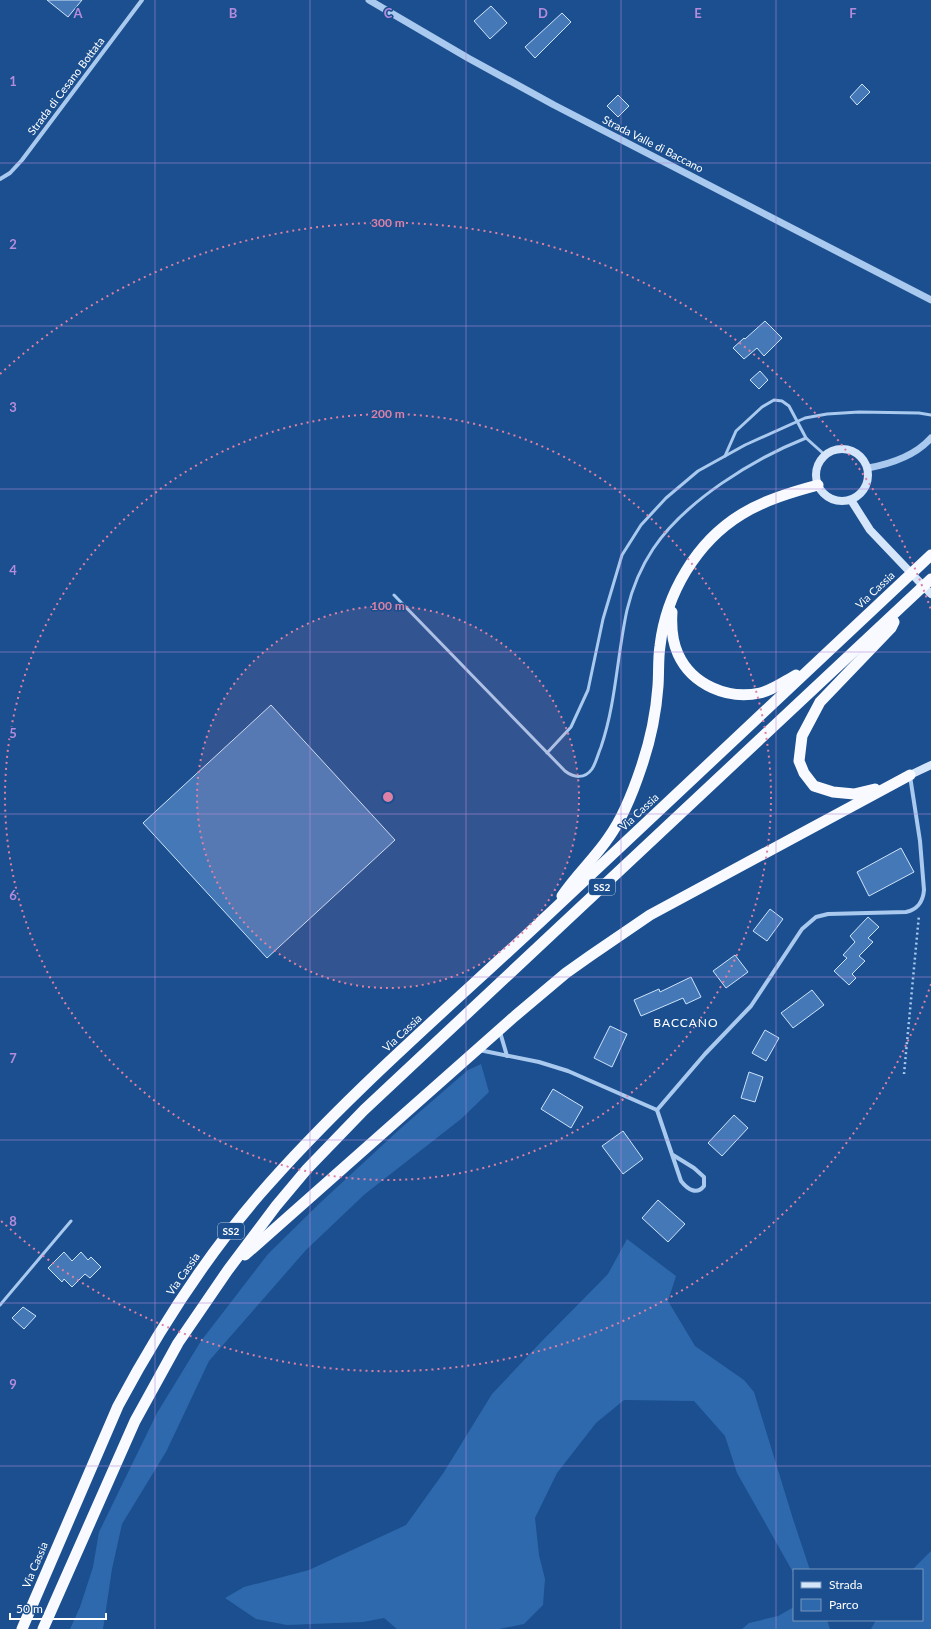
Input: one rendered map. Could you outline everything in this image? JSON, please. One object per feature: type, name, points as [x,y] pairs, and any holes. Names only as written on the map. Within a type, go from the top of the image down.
[{"type":"highway","points":[[551,913],[572,881],[609,837],[622,816],[633,792],[647,749],[651,731],[658,686],[660,646],[672,600],[685,571],[697,553],[712,537],[741,514],[770,500],[818,485]]},
{"type":"highway","name":"Via Cassia","points":[[22,1629],[118,1406],[162,1329],[217,1248],[260,1195],[353,1096],[551,913],[830,649],[930,557]]},
{"type":"highway","name":"SS2","points":[[43,1629],[135,1421],[178,1343],[228,1270],[262,1223],[293,1184],[359,1115],[931,579]]},
{"type":"highway","points":[[672,600],[672,635],[678,654],[687,669],[695,677],[715,689],[740,694],[752,694],[768,690],[796,674],[830,649]]},
{"type":"highway","points":[[889,786],[854,794],[833,792],[814,786],[804,773],[799,761],[802,736],[820,702],[891,628],[901,608]]},
{"type":"highway","points":[[228,1270],[477,1049],[566,973],[633,926],[665,907],[766,854],[910,775]]},
{"type":"main road","points":[[839,448],[850,450],[862,458],[868,468],[866,486],[857,497],[851,500],[838,501],[832,499],[823,493],[818,485],[816,473],[817,466],[825,454],[839,448]]},
{"type":"main road","points":[[851,500],[870,530],[931,594]]},
{"type":"main road","points":[[910,775],[931,765]]},
{"type":"street","name":"Strada di Cesano Bottata","points":[[0,179],[10,173],[22,160],[142,0]]},
{"type":"street","name":"Strada Valle di Baccano","points":[[369,0],[554,106],[931,300]]},
{"type":"street","points":[[868,468],[883,465],[901,458],[920,448],[931,438]]},
{"type":"street","points":[[657,1110],[705,1054],[751,1006],[797,936],[812,920],[819,916],[828,914],[906,912],[914,909],[920,904],[923,898],[924,890],[920,841],[910,775]]},
{"type":"street","points":[[500,1029],[507,1056]]},
{"type":"street","points":[[477,1049],[539,1062],[568,1071],[657,1110],[673,1155],[677,1174],[685,1186],[692,1191],[702,1189],[704,1186],[704,1177],[694,1168],[673,1155]]},
{"type":"street","points":[[18,1629],[38,1591]]},
{"type":"lane","points":[[725,456],[736,431],[766,403],[778,400],[786,403],[793,412],[796,421],[806,438],[825,454]]},
{"type":"lane","points":[[547,753],[571,727],[588,690],[603,619],[622,555],[641,525],[666,498],[698,471],[796,421],[813,415],[859,412],[919,412],[931,415]]},
{"type":"lane","points":[[394,595],[565,771],[577,777],[584,776],[593,767],[606,729],[622,635],[632,595],[645,562],[663,534],[690,508],[720,486],[776,451],[806,438]]},
{"type":"lane","points":[[0,1305],[71,1221]]},
{"type":"path","points":[[904,1074],[920,904]]},
{"type":"green space","points":[[481,1064],[489,1092],[461,1119],[365,1194],[306,1250],[209,1361],[166,1452],[122,1524],[112,1569],[103,1629],[70,1629],[80,1607],[93,1567],[99,1532],[157,1413],[201,1341],[268,1254],[321,1202],[401,1128],[468,1070]]},
{"type":"green space","points":[[627,1239],[676,1276],[668,1301],[695,1346],[744,1380],[754,1392],[810,1569],[793,1569],[793,1572],[737,1473],[725,1436],[694,1401],[624,1400],[596,1423],[557,1473],[535,1518],[539,1555],[545,1579],[543,1605],[524,1624],[499,1629],[397,1629],[384,1618],[363,1622],[287,1625],[256,1619],[225,1598],[244,1587],[309,1570],[406,1525],[444,1472],[492,1394],[608,1274]]},
{"type":"green space","points":[[931,1551],[931,1629],[871,1629],[875,1621],[923,1621],[923,1569],[913,1569]]},
{"type":"green space","points":[[793,1608],[793,1621],[827,1621],[830,1629],[742,1629],[749,1623],[778,1616]]},
{"type":"building","points":[[47,0],[82,0],[68,17]]},
{"type":"building","points":[[491,6],[507,23],[490,39],[474,21]]},
{"type":"building","points":[[562,13],[571,22],[535,58],[525,47]]},
{"type":"building","points":[[862,84],[870,92],[857,105],[850,97]]},
{"type":"building","points":[[618,95],[629,106],[618,117],[607,106]]},
{"type":"building","points":[[765,321],[782,338],[764,356],[757,348],[744,359],[733,348]]},
{"type":"building","points":[[760,371],[768,380],[759,389],[750,380]]},
{"type":"building","points":[[271,705],[395,840],[267,958],[143,823]]},
{"type":"building","points":[[901,848],[914,872],[869,896],[857,872]]},
{"type":"building","points":[[770,909],[783,919],[767,941],[753,931]]},
{"type":"building","points":[[868,917],[879,927],[868,938],[873,942],[859,956],[865,961],[852,974],[856,978],[849,985],[834,971],[847,958],[843,955],[855,942],[850,936]]},
{"type":"building","points":[[735,955],[748,972],[726,988],[713,971]]},
{"type":"building","points":[[691,977],[701,997],[686,1004],[683,998],[641,1016],[634,1000],[659,989],[660,992]]},
{"type":"building","points":[[812,990],[824,1005],[793,1028],[781,1013]]},
{"type":"building","points":[[610,1026],[627,1034],[612,1067],[594,1058]]},
{"type":"building","points":[[765,1030],[779,1038],[766,1061],[752,1053]]},
{"type":"building","points":[[749,1072],[763,1077],[755,1102],[741,1098]]},
{"type":"building","points":[[553,1089],[583,1107],[571,1128],[541,1109]]},
{"type":"building","points":[[734,1115],[748,1128],[722,1156],[708,1143]]},
{"type":"building","points":[[623,1131],[643,1159],[623,1174],[602,1146]]},
{"type":"building","points":[[658,1200],[685,1224],[668,1242],[642,1218]]},
{"type":"building","points":[[64,1252],[72,1261],[81,1252],[88,1260],[91,1257],[101,1267],[90,1278],[85,1274],[72,1287],[64,1279],[62,1282],[48,1268]]},
{"type":"building","points":[[23,1307],[36,1316],[24,1329],[12,1318]]},
{"type":"district","name":"BACCANO","points":[[686,1023]]}]
